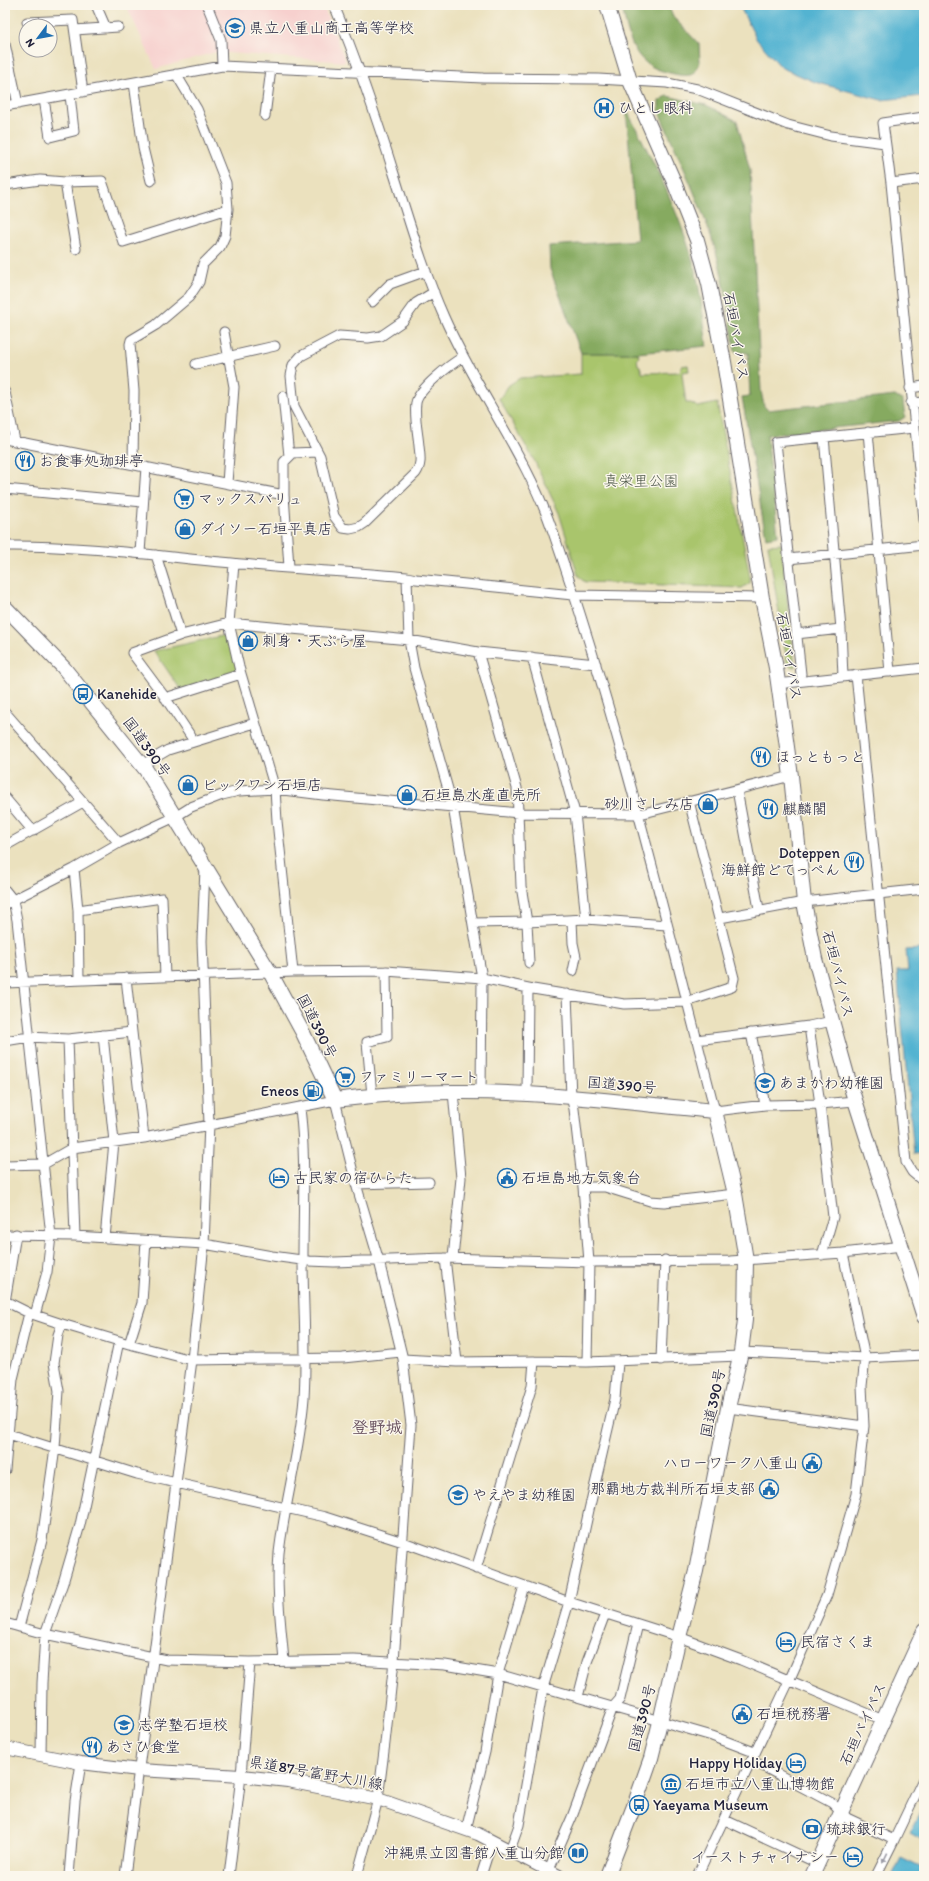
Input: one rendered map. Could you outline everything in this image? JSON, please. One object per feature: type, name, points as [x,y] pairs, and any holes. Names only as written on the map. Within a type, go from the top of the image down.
[{"type":"highway","name":"石垣バイパス","points":[[607,5],[630,81],[677,189],[697,240],[709,284],[724,362],[777,684],[791,776],[804,902],[815,959],[855,1101],[924,1317]]},
{"type":"highway","name":"国道390号","points":[[6,611],[64,667],[142,766],[271,974],[303,1033],[335,1100],[372,1095],[481,1092],[571,1097],[715,1111],[735,1194],[746,1260],[745,1320],[741,1354],[728,1408],[698,1563],[679,1637],[660,1722],[634,1806],[607,1876]]},
{"type":"highway","name":"石垣バイパス","points":[[812,1876],[924,1631]]},
{"type":"main road","name":"県道87号富野大川線","points":[[5,1748],[81,1764],[139,1770],[241,1776],[288,1781],[378,1799],[466,1830],[492,1841],[554,1873]]},
{"type":"street","points":[[96,5],[106,28]]},
{"type":"street","points":[[207,5],[221,40],[222,66]]},
{"type":"street","points":[[334,5],[361,74],[434,292],[464,357],[531,479],[553,530],[596,664],[640,814],[686,1002],[715,1111],[766,1105],[820,1104],[855,1101]]},
{"type":"street","points":[[58,21],[73,20],[83,92]]},
{"type":"street","points":[[74,30],[118,27]]},
{"type":"street","points":[[5,44],[18,104]]},
{"type":"street","points":[[5,106],[222,66],[361,74],[483,78],[598,79],[667,83],[697,89],[788,125],[831,136],[885,143]]},
{"type":"street","points":[[265,116],[271,69]]},
{"type":"street","points":[[133,464],[134,390],[130,344],[131,340],[156,325],[189,298],[199,282],[203,264],[220,247],[225,236],[228,209],[226,183],[222,169],[197,108],[176,74]]},
{"type":"street","points":[[134,83],[143,148],[151,181]]},
{"type":"street","points":[[44,99],[50,137],[74,131],[70,95]]},
{"type":"street","points":[[924,118],[883,123],[891,183],[911,403],[924,520]]},
{"type":"street","points":[[891,183],[924,179]]},
{"type":"street","points":[[5,185],[40,180],[66,182],[102,181],[122,242],[228,209]]},
{"type":"street","points":[[66,182],[76,250]]},
{"type":"street","points":[[372,302],[390,284],[426,271]]},
{"type":"street","points":[[434,292],[416,303],[403,321],[381,336],[368,338],[339,336],[301,356],[292,365],[291,376],[294,406],[318,452],[326,477],[334,516],[337,522],[344,528],[350,530],[359,527],[411,478],[420,467],[416,411],[417,400],[428,386],[452,364],[464,357]]},
{"type":"street","points":[[224,332],[234,388],[227,483]]},
{"type":"street","points":[[196,364],[275,346]]},
{"type":"street","points":[[910,388],[924,386]]},
{"type":"street","points":[[5,392],[15,441]]},
{"type":"street","points":[[283,396],[289,456]]},
{"type":"street","points":[[911,403],[924,402]]},
{"type":"street","points":[[801,674],[776,442],[914,428]]},
{"type":"street","points":[[868,432],[890,672]]},
{"type":"street","points":[[824,437],[842,630],[844,677]]},
{"type":"street","points":[[5,439],[284,494]]},
{"type":"street","points":[[289,567],[284,494],[284,462],[289,456],[297,452],[318,452]]},
{"type":"street","points":[[140,553],[146,467]]},
{"type":"street","points":[[5,489],[143,502]]},
{"type":"street","points":[[5,546],[44,545],[140,553],[234,564],[407,577],[573,595],[762,598]]},
{"type":"street","points":[[788,559],[924,545]]},
{"type":"street","points":[[156,555],[181,635]]},
{"type":"street","points":[[234,564],[229,623],[241,674],[275,788],[277,822],[293,972]]},
{"type":"street","points":[[407,577],[409,640],[414,668],[453,807],[482,978],[481,1092]]},
{"type":"street","points":[[194,741],[132,653],[181,635],[229,623],[409,640],[478,652],[596,664]]},
{"type":"street","points":[[796,634],[842,630]]},
{"type":"street","points":[[478,652],[517,788],[521,886],[527,922],[529,963]]},
{"type":"street","points":[[532,658],[575,813],[586,919]]},
{"type":"street","points":[[777,684],[924,668]]},
{"type":"street","points":[[165,698],[241,674]]},
{"type":"street","points":[[856,675],[906,1162],[912,1172],[924,1182]]},
{"type":"street","points":[[5,712],[119,843]]},
{"type":"street","points":[[142,766],[168,750],[255,723]]},
{"type":"street","points":[[9,902],[74,869],[119,843],[175,817],[191,807],[222,795],[257,789],[275,788],[323,795],[519,813],[640,814],[791,776]]},
{"type":"street","points":[[737,790],[759,909]]},
{"type":"street","points":[[5,798],[33,831]]},
{"type":"street","points":[[5,983],[293,972],[386,971],[482,978],[528,988],[624,1004],[686,1002],[732,987],[734,978],[720,918],[689,801]]},
{"type":"street","points":[[5,846],[83,802]]},
{"type":"street","points":[[125,1876],[192,1360],[204,1244],[209,1124],[202,941],[205,868]]},
{"type":"street","points":[[74,869],[78,910],[78,980]]},
{"type":"street","points":[[720,918],[759,909],[804,902],[924,889]]},
{"type":"street","points":[[5,890],[17,920],[51,1236],[46,1272],[13,1379],[5,1470]]},
{"type":"street","points":[[78,910],[162,898],[165,977]]},
{"type":"street","points":[[473,923],[586,919],[667,925]]},
{"type":"street","points":[[572,920],[573,943],[576,957],[573,971]]},
{"type":"street","points":[[372,1095],[367,1042],[387,1037],[386,971]]},
{"type":"street","points":[[126,978],[144,1138]]},
{"type":"street","points":[[527,1094],[528,988]]},
{"type":"street","points":[[567,994],[571,1097],[574,1109],[583,1187],[589,1262],[587,1362]]},
{"type":"street","points":[[696,1040],[809,1026],[832,1021]]},
{"type":"street","points":[[809,1026],[833,1217],[822,1255]]},
{"type":"street","points":[[5,1041],[29,1037],[68,1038],[132,1032]]},
{"type":"street","points":[[751,1033],[766,1105]]},
{"type":"street","points":[[103,1035],[114,1142],[105,1238]]},
{"type":"street","points":[[68,1038],[75,1236]]},
{"type":"street","points":[[453,1092],[461,1178],[449,1258],[457,1362]]},
{"type":"street","points":[[5,1165],[44,1164],[72,1148],[144,1138],[335,1100],[356,1184],[379,1261],[402,1355],[411,1425],[394,1661],[378,1799],[357,1876]]},
{"type":"street","points":[[284,1661],[278,1578],[279,1554],[286,1508],[292,1482],[304,1399],[306,1358],[303,1260],[304,1142],[300,1108]]},
{"type":"street","points":[[356,1184],[429,1182]]},
{"type":"street","points":[[583,1187],[605,1187],[650,1201],[664,1202],[735,1194]]},
{"type":"street","points":[[16,1234],[5,1301],[32,1314],[62,1324],[129,1344],[192,1360],[343,1358],[402,1355],[457,1362],[618,1362],[741,1354],[865,1358],[924,1354]]},
{"type":"street","points":[[5,1235],[75,1236],[204,1244],[303,1260],[340,1262],[449,1258],[589,1262],[746,1260],[822,1255],[902,1246]]},
{"type":"street","points":[[129,1344],[142,1303],[146,1240]]},
{"type":"street","points":[[700,1875],[753,1756],[789,1682],[827,1595],[856,1494],[864,1426],[862,1386],[865,1358],[843,1253]]},
{"type":"street","points":[[661,1360],[665,1260]]},
{"type":"street","points":[[19,1627],[42,1540],[55,1448],[59,1391],[54,1363],[58,1335],[62,1324]]},
{"type":"street","points":[[41,1756],[42,1683],[45,1634],[63,1583],[78,1532],[119,1341]]},
{"type":"street","points":[[476,1569],[532,1386],[534,1361]]},
{"type":"street","points":[[510,1850],[519,1825],[544,1688],[569,1602],[588,1510],[615,1399],[618,1362]]},
{"type":"street","points":[[728,1408],[864,1426]]},
{"type":"street","points":[[7,1434],[137,1474],[325,1517],[403,1542],[569,1602],[679,1637],[741,1660],[789,1682],[883,1720]]},
{"type":"street","points":[[466,1830],[485,1752],[498,1674],[524,1586]]},
{"type":"street","points":[[578,1698],[587,1662],[605,1614]]},
{"type":"street","points":[[5,1623],[45,1634],[167,1660],[250,1662],[320,1659],[394,1661],[445,1665],[498,1674],[712,1736],[753,1756],[832,1803],[847,1818],[894,1840]]},
{"type":"street","points":[[554,1873],[572,1817],[613,1707],[620,1699],[638,1624]]},
{"type":"street","points":[[229,1876],[241,1776],[250,1662]]},
{"type":"street","points":[[69,1876],[75,1801],[81,1764]]},
{"type":"street","points":[[876,1876],[924,1777]]},
{"type":"street","points":[[725,1820],[817,1863]]},
{"type":"street","points":[[481,1876],[492,1841]]},
{"type":"shaded area","name":"県立八重山商工高等学校","points":[[126,5],[323,5],[346,62],[216,52],[156,69]]},
{"type":"green space","points":[[621,5],[668,5],[674,18],[699,44],[700,62],[694,74],[682,75],[670,73],[647,64],[640,57],[630,39]]},
{"type":"green space","points":[[667,96],[706,105],[737,121],[750,170],[761,391],[764,406],[768,410],[895,396],[903,401],[905,417],[899,421],[767,435],[778,536],[766,538],[742,397],[750,396],[748,353],[735,352],[723,279],[716,250],[693,189],[659,112],[659,101]]},
{"type":"green space","points":[[626,109],[658,171],[678,216],[686,239],[698,283],[707,346],[638,353],[581,353],[550,269],[549,246],[637,240]]},
{"type":"green space","name":"真栄里公園","points":[[581,353],[638,353],[638,365],[640,366],[642,373],[680,372],[681,366],[688,365],[689,371],[683,372],[682,374],[686,403],[691,403],[698,407],[717,403],[750,583],[742,588],[586,582],[578,575],[559,513],[535,462],[499,399],[509,385],[520,378],[581,374]]},
{"type":"green space","points":[[781,544],[795,667],[790,666],[787,662],[768,545]]},
{"type":"green space","points":[[230,634],[238,673],[181,690],[154,651]]},
{"type":"water","points":[[739,5],[924,5],[924,96],[881,100],[815,82],[782,68],[757,40]]},
{"type":"water","points":[[924,949],[924,1153],[914,1154],[897,971],[908,971],[906,950]]},
{"type":"water","points":[[924,1806],[924,1841],[910,1833]]},
{"type":"water","points":[[901,1858],[924,1869],[924,1876],[892,1876]]},
{"type":"place","name":"県立八重山商工高等学校","points":[[235,28]]},
{"type":"place","name":"ひとし眼科","points":[[604,108]]},
{"type":"place","name":"お食事処珈琲亭","points":[[25,461]]},
{"type":"place","name":"マックスバリュ","points":[[184,499]]},
{"type":"place","name":"ダイソー石垣平真店","points":[[185,529]]},
{"type":"place","name":"刺身・天ぷら屋","points":[[248,641]]},
{"type":"place","name":"Kanehide","points":[[83,694]]},
{"type":"place","name":"ほっともっと","points":[[761,757]]},
{"type":"place","name":"ビックワン石垣店","points":[[188,785]]},
{"type":"place","name":"石垣島水産直売所","points":[[407,795]]},
{"type":"place","name":"砂川さしみ店","points":[[708,804]]},
{"type":"place","name":"麒麟閣","points":[[768,809]]},
{"type":"place","name":"Doteppen 海鮮館どてっぺん","points":[[854,862]]},
{"type":"place","name":"ファミリーマート","points":[[345,1077]]},
{"type":"place","name":"あまかわ幼稚園","points":[[765,1083]]},
{"type":"place","name":"Eneos","points":[[313,1091]]},
{"type":"place","name":"古民家の宿ひらた","points":[[279,1178]]},
{"type":"place","name":"石垣島地方気象台","points":[[507,1178]]},
{"type":"place","name":"ハローワーク八重山","points":[[812,1463]]},
{"type":"place","name":"那覇地方裁判所石垣支部","points":[[769,1489]]},
{"type":"place","name":"やえやま幼稚園","points":[[458,1495]]},
{"type":"place","name":"民宿さくま","points":[[786,1642]]},
{"type":"place","name":"石垣税務署","points":[[742,1714]]},
{"type":"place","name":"志学塾石垣校","points":[[124,1725]]},
{"type":"place","name":"あさひ食堂","points":[[92,1747]]},
{"type":"place","name":"Happy Holiday","points":[[796,1763]]},
{"type":"place","name":"石垣市立八重山博物館","points":[[671,1784]]},
{"type":"place","name":"Yaeyama Museum","points":[[639,1805]]},
{"type":"place","name":"琉球銀行","points":[[812,1829]]},
{"type":"place","name":"沖縄県立図書館八重山分館","points":[[578,1853]]},
{"type":"place","name":"イーストチャイナシー","points":[[853,1857]]},
{"type":"district","name":"登野城","points":[[377,1427]]}]
